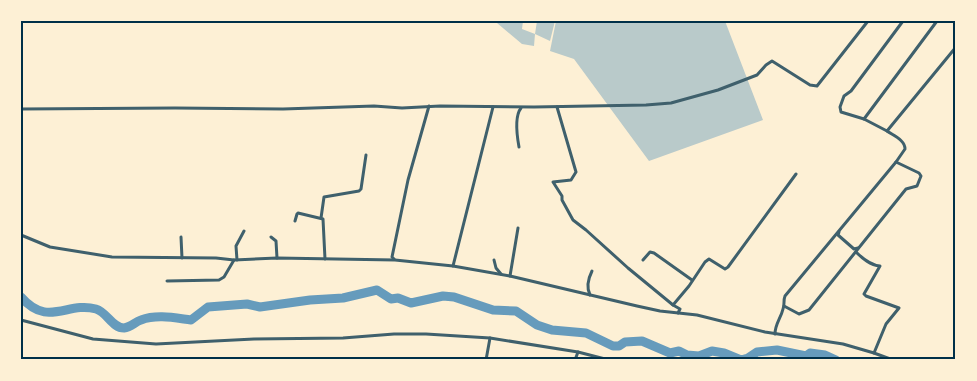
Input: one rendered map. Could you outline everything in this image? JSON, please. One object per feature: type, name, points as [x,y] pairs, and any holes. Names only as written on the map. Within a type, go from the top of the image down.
[{"type":"street","points":[[21,109],[283,109],[374,106],[402,108],[424,108],[429,106],[557,107],[671,103],[704,95],[739,83],[757,75],[772,61],[810,85],[817,86],[868,21]]},
{"type":"street","points":[[775,334],[777,322],[784,306],[783,301],[788,292],[896,162],[905,146],[902,140],[887,131],[864,118],[842,112],[840,107],[844,96],[851,90],[903,21]]},
{"type":"street","points":[[864,118],[937,21]]},
{"type":"street","points":[[887,131],[956,47]]},
{"type":"street","points":[[395,260],[392,257],[399,219],[429,106]]},
{"type":"street","points":[[453,266],[492,107]]},
{"type":"street","points":[[519,146],[517,123],[519,110],[522,107]]},
{"type":"street","points":[[557,107],[576,172],[571,180],[553,182],[573,220],[672,305],[680,309],[678,313]]},
{"type":"street","points":[[325,259],[323,221],[321,218],[324,197],[361,190],[366,155]]},
{"type":"street","points":[[784,306],[799,314],[808,310],[906,190],[918,186],[922,176],[920,173],[896,162]]},
{"type":"street","points":[[672,305],[709,259],[725,269],[728,267],[796,174]]},
{"type":"street","points":[[295,221],[296,214],[298,213],[321,218]]},
{"type":"street","points":[[510,276],[518,228]]},
{"type":"street","points":[[167,280],[219,280],[224,277],[236,260],[236,246],[244,231]]},
{"type":"street","points":[[839,231],[838,235],[854,249],[859,248]]},
{"type":"street","points":[[21,235],[50,247],[112,257],[216,258],[236,260],[277,258],[395,260],[453,266],[501,274],[637,306],[697,315],[727,324],[775,334],[843,344],[874,352],[893,360]]},
{"type":"street","points":[[181,237],[182,258]]},
{"type":"street","points":[[271,237],[276,241],[277,258]]},
{"type":"street","points":[[643,260],[650,252],[654,253],[692,280]]},
{"type":"street","points":[[856,252],[874,266],[880,266],[864,294],[899,308],[886,324],[874,352]]},
{"type":"street","points":[[494,260],[496,268],[501,274]]},
{"type":"street","points":[[590,295],[587,285],[592,271]]},
{"type":"street","points":[[21,320],[93,339],[156,344],[426,334],[490,338],[578,352],[609,360]]},
{"type":"street","points":[[486,360],[490,338]]},
{"type":"street","points":[[576,360],[578,352]]},
{"type":"shaded area","points":[[489,21],[523,21],[522,29],[535,34],[534,46],[522,44],[497,23]]},
{"type":"shaded area","points":[[537,21],[555,21],[550,41],[535,34]]},
{"type":"shaded area","points":[[556,21],[725,21],[763,120],[649,161],[574,59],[550,51]]},
{"type":"waterway","points":[[21,297],[40,311],[58,312],[86,307],[96,309],[113,323],[124,328],[153,317],[191,320],[208,307],[247,304],[260,307],[310,300],[343,298],[377,290],[391,299],[398,298],[411,303],[443,296],[454,297],[493,310],[516,311],[537,325],[552,330],[586,333],[613,346],[619,346],[625,342],[642,341],[670,353],[679,351],[687,355],[699,356],[712,351],[724,353],[741,360],[757,352],[777,350],[806,356],[810,353],[825,355],[836,360]]}]
